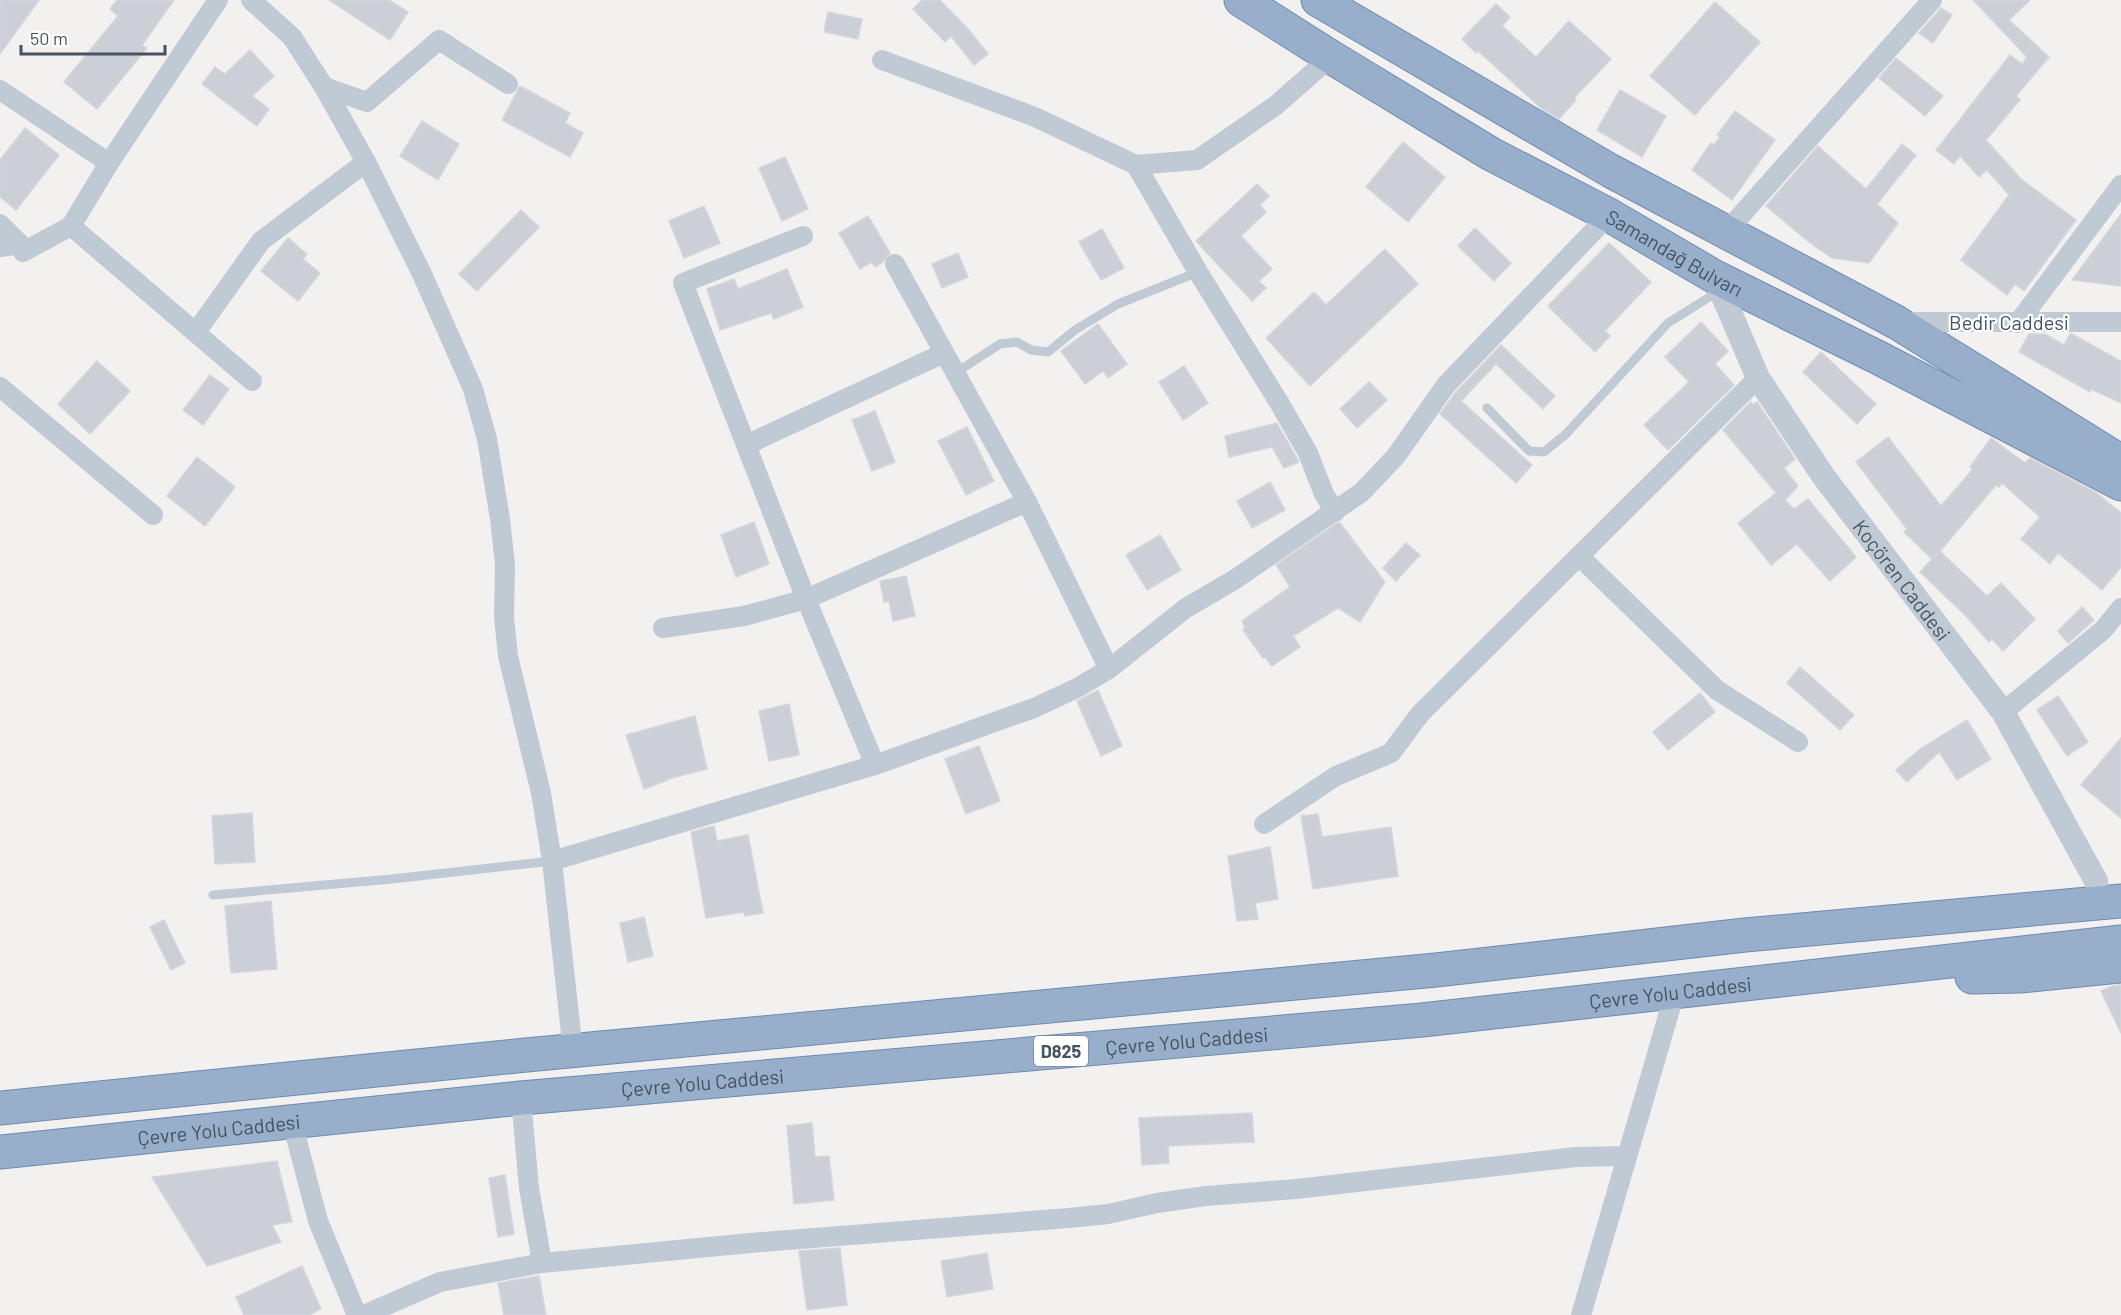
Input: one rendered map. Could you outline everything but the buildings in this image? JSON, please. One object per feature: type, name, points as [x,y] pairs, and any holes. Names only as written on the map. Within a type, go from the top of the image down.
[{"type":"highway","name":"Samandağ Bulvarı","points":[[1241,0],[1491,154],[1609,215],[1718,284],[1879,358],[2121,484]]},
{"type":"highway","name":"Samandağ Bulvarı","points":[[1318,0],[1611,171],[1896,322],[2121,462]]},
{"type":"highway","name":"D825","points":[[0,1108],[573,1051],[1424,971],[1745,935],[2113,887]]},
{"type":"highway","name":"Çevre Yolu Caddesi","points":[[0,1152],[520,1098],[1422,1020],[2121,942]]},
{"type":"highway","points":[[1770,981],[2021,976],[2121,966]]},
{"type":"street","points":[[0,224],[20,244],[23,252],[71,226],[109,163],[218,0]]},
{"type":"street","points":[[251,0],[292,37],[324,87],[366,162],[422,274],[474,389],[487,439],[504,554],[504,617],[508,656],[541,793],[552,861],[573,1051]]},
{"type":"street","points":[[1727,231],[1932,0]]},
{"type":"street","points":[[324,87],[367,102],[439,40],[508,84]]},
{"type":"street","points":[[882,60],[1035,117],[1136,165],[1197,160],[1275,106],[1331,57]]},
{"type":"street","points":[[0,90],[109,163]]},
{"type":"street","points":[[196,332],[261,241],[366,162]]},
{"type":"street","points":[[1136,165],[1198,272],[1280,404],[1308,453],[1324,494],[1335,512]]},
{"type":"street","points":[[2018,323],[2121,185]]},
{"type":"street","points":[[552,861],[875,765],[1034,708],[1077,688],[1109,669],[1186,608],[1234,580],[1362,492],[1396,456],[1446,386],[1609,215]]},
{"type":"street","points":[[71,226],[252,381]]},
{"type":"street","points":[[803,236],[683,283],[806,599],[875,765]]},
{"type":"street","points":[[0,247],[20,244]]},
{"type":"street","points":[[895,264],[1027,502],[1109,669]]},
{"type":"street","name":"Koçören Caddesi","points":[[1718,284],[1758,378],[1824,477],[2003,712],[2113,887]]},
{"type":"street","name":"Bedir Caddesi","points":[[1896,322],[2121,322]]},
{"type":"street","points":[[746,445],[944,353]]},
{"type":"street","points":[[1264,824],[1336,776],[1391,753],[1420,714],[1758,378]]},
{"type":"street","points":[[0,387],[153,515]]},
{"type":"street","points":[[663,628],[744,616],[806,599],[1027,502]]},
{"type":"street","points":[[1579,556],[1716,690],[1798,742]]},
{"type":"street","points":[[2003,712],[2103,630],[2121,608]]},
{"type":"street","points":[[1581,1315],[1675,992]]},
{"type":"street","points":[[520,1098],[529,1188],[542,1263]]},
{"type":"street","points":[[292,1122],[318,1221],[357,1315]]},
{"type":"street","points":[[364,1315],[441,1282],[542,1263],[772,1241],[1069,1218],[1108,1214],[1157,1203],[1206,1196],[1296,1189],[1576,1157],[1627,1156]]},
{"type":"lane","points":[[955,373],[1000,344],[1017,342],[1031,350],[1048,352],[1075,330],[1118,304],[1198,272]]},
{"type":"lane","points":[[1486,408],[1529,451],[1544,452],[1566,434],[1668,323],[1718,284]]},
{"type":"lane","points":[[213,895],[392,879],[552,861]]}]
